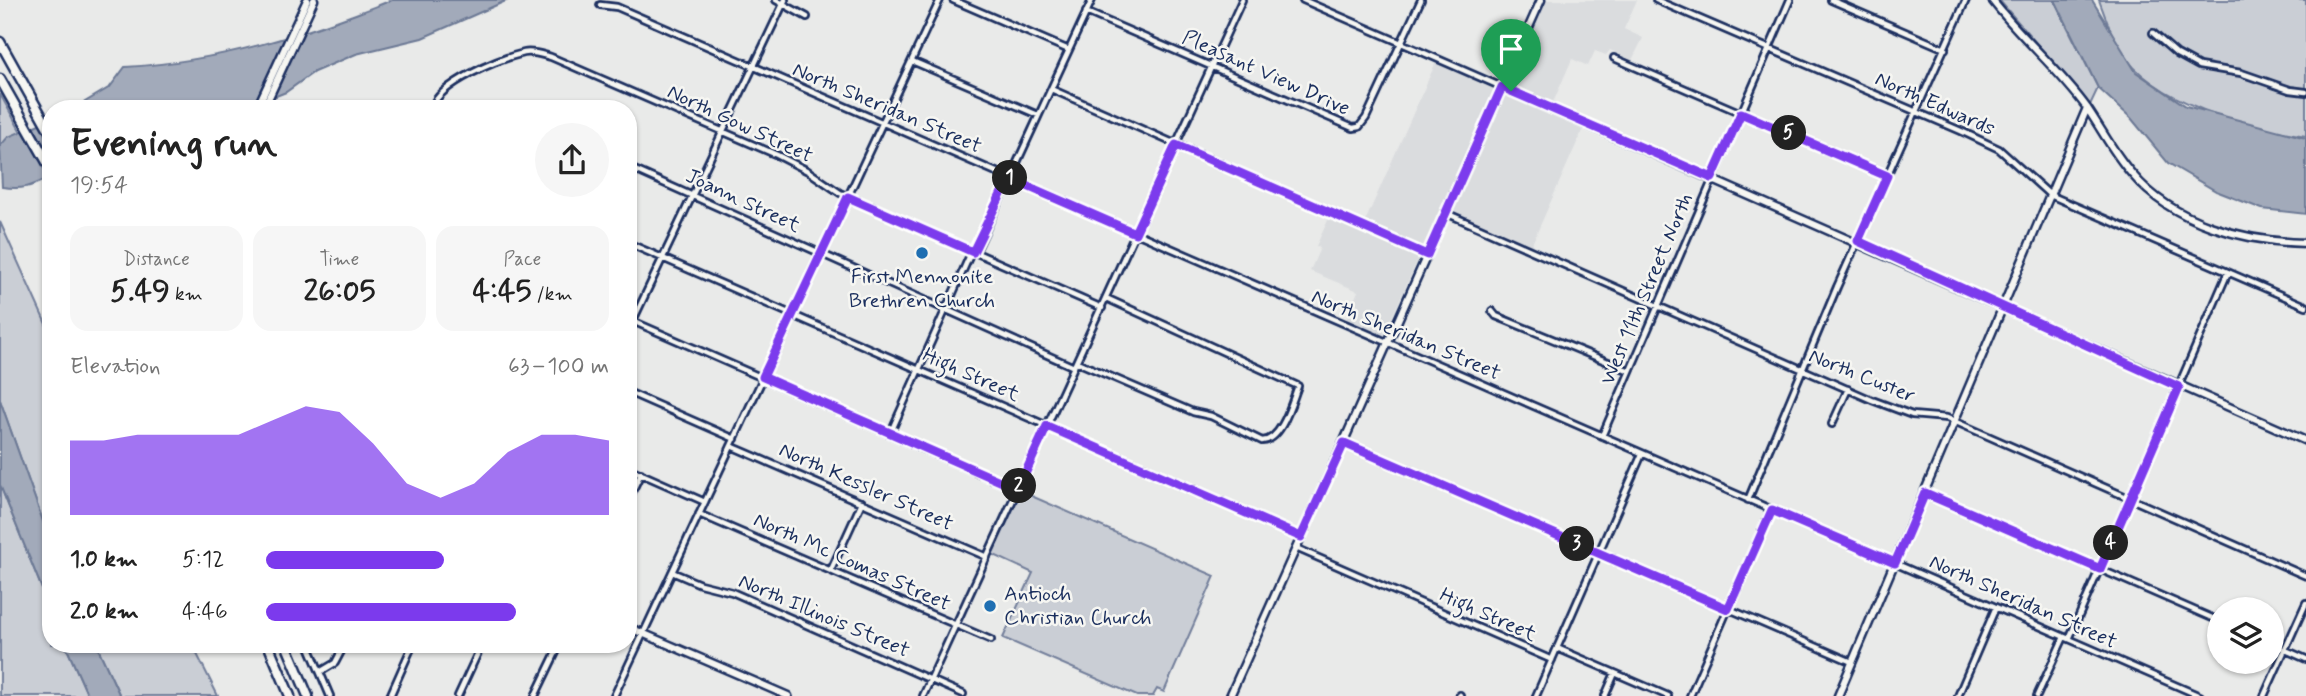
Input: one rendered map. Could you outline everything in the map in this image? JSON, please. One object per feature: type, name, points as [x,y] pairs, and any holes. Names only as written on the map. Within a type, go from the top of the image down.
[{"type":"highway","points":[[0,42],[42,117]]},
{"type":"highway","points":[[0,79],[42,153]]},
{"type":"highway","points":[[272,653],[290,696]]},
{"type":"highway","points":[[290,653],[309,696]]},
{"type":"street","points":[[261,100],[307,0]]},
{"type":"street","points":[[268,100],[314,0]]},
{"type":"street","points":[[776,0],[807,17]]},
{"type":"street","points":[[637,646],[940,0]]},
{"type":"street","points":[[953,0],[1069,50]]},
{"type":"street","points":[[890,434],[945,310],[1092,0]]},
{"type":"street","points":[[923,696],[1242,0]]},
{"type":"street","points":[[1303,0],[1858,241],[2179,387],[2306,441]]},
{"type":"street","name":"Pleasant View Drive","points":[[1086,12],[1353,128],[1363,124],[1421,0]]},
{"type":"street","points":[[1230,696],[1541,0]]},
{"type":"street","name":"North Edwards","points":[[1656,0],[1999,149],[2050,195],[2306,306]]},
{"type":"street","name":"West 11th Street North","points":[[1601,437],[1790,0]]},
{"type":"street","points":[[1831,0],[1945,49]]},
{"type":"street","points":[[1748,500],[1802,369],[1966,0]]},
{"type":"street","points":[[1992,0],[2087,108],[2133,176],[2191,217],[2242,237],[2306,243]]},
{"type":"street","points":[[637,308],[784,2]]},
{"type":"street","name":"North Sheridan Street","points":[[600,5],[610,4],[2200,696]]},
{"type":"street","points":[[2154,33],[2177,54],[2199,66],[2241,73],[2290,90],[2306,92]]},
{"type":"street","name":"North Gow Street","points":[[436,100],[439,95],[467,76],[524,53],[551,57],[808,170],[848,197],[1102,308]]},
{"type":"street","points":[[1614,58],[1887,176]]},
{"type":"street","points":[[912,61],[1038,115]]},
{"type":"street","points":[[1051,89],[1427,255]]},
{"type":"street","points":[[1838,696],[2087,108]]},
{"type":"street","name":"Joann Street","points":[[637,171],[945,310],[1076,364],[1268,441],[1278,431],[1298,386],[1106,298]]},
{"type":"street","name":"North Custer","points":[[1446,213],[1847,389],[1912,415],[1931,416],[1954,422],[2306,576]]},
{"type":"street","name":"High Street","points":[[637,247],[1301,537]]},
{"type":"street","points":[[2038,696],[2100,569],[2228,272]]},
{"type":"street","points":[[1492,311],[1496,316],[1630,371]]},
{"type":"street","points":[[637,323],[1018,489]]},
{"type":"street","points":[[1832,424],[1847,389]]},
{"type":"street","points":[[637,396],[734,439]]},
{"type":"street","points":[[1344,443],[1852,662]]},
{"type":"street","name":"North Kessler Street","points":[[731,446],[987,556]]},
{"type":"street","points":[[1536,696],[1642,454]]},
{"type":"street","points":[[637,471],[705,502]]},
{"type":"street","points":[[637,481],[641,473]]},
{"type":"street","points":[[1925,493],[2207,616]]},
{"type":"street","points":[[831,570],[862,502]]},
{"type":"street","points":[[1690,696],[1772,510]]},
{"type":"street","name":"North Mc Comas Street","points":[[699,514],[991,640]]},
{"type":"street","name":"High Street","points":[[1296,548],[1552,660]]},
{"type":"street","name":"North Illinois Street","points":[[672,572],[700,584],[732,592],[963,694]]},
{"type":"street","points":[[2264,696],[2306,603]]},
{"type":"street","points":[[1958,696],[1996,607]]},
{"type":"street","points":[[637,631],[784,695]]},
{"type":"street","points":[[1557,648],[1668,696]]},
{"type":"street","points":[[2285,650],[2306,659]]},
{"type":"street","points":[[312,653],[330,696]]},
{"type":"street","points":[[320,672],[335,663],[340,653]]},
{"type":"street","points":[[390,696],[409,653]]},
{"type":"street","points":[[458,696],[478,653]]},
{"type":"street","points":[[535,696],[556,653]]},
{"type":"street","points":[[614,696],[634,653]]},
{"type":"street","points":[[1605,696],[1615,673]]},
{"type":"shaded area","points":[[1546,0],[1637,0],[1624,29],[1643,38],[1632,60],[1610,50],[1606,55],[1595,51],[1588,66],[1572,59],[1552,105],[1508,85]]},
{"type":"shaded area","points":[[1999,0],[2054,0],[2098,88],[2090,105]]},
{"type":"shaded area","points":[[2099,0],[2306,0],[2306,136],[2230,119],[2178,99],[2155,85],[2136,69],[2120,50]]},
{"type":"shaded area","points":[[1436,62],[1495,88],[1422,248],[1364,224]]},
{"type":"shaded area","points":[[1505,92],[1584,127],[1531,246],[1451,212]]},
{"type":"shaded area","points":[[0,94],[21,132],[0,147]]},
{"type":"shaded area","points":[[1330,216],[1420,255],[1383,337],[1345,322],[1358,291],[1310,271],[1320,248],[1316,246]]},
{"type":"shaded area","points":[[0,222],[42,315],[42,519],[0,400]]},
{"type":"shaded area","points":[[0,485],[42,589],[42,653],[69,653],[88,696],[0,696]]},
{"type":"shaded area","points":[[1020,491],[1215,576],[1164,692],[1157,689],[1153,696],[1137,696],[1003,638],[1033,573],[992,554]]},
{"type":"shaded area","points":[[100,653],[196,653],[218,696],[120,696]]},
{"type":"water","points":[[392,0],[508,0],[422,38],[356,54],[314,72],[286,92],[266,100],[88,100],[110,87],[125,67],[228,53],[328,24]]},
{"type":"water","points":[[2055,0],[2092,0],[2136,72],[2186,106],[2306,138],[2306,214],[2262,209],[2216,191],[2168,163],[2131,118],[2098,88]]},
{"type":"water","points":[[42,123],[42,181],[26,187],[2,187],[0,146],[8,137]]},
{"type":"water","points":[[0,400],[42,519],[42,589],[0,485]]},
{"type":"water","points":[[69,653],[100,653],[120,696],[88,696]]},
{"type":"place","name":"First Mennonite Brethren Church","points":[[922,253]]},
{"type":"place","name":"Antioch Christian Church","points":[[990,606]]},
{"type":"route","points":[[1502,87],[1511,91],[1712,178],[1741,113],[1887,176],[1858,241],[2179,387],[2100,569],[1925,493],[1895,563],[1772,510],[1728,609],[1344,443],[1301,537],[1047,426],[1018,489],[763,377],[848,197],[973,252],[978,247],[1009,178],[1135,233],[1176,145],[1427,255],[1502,87]]}]
